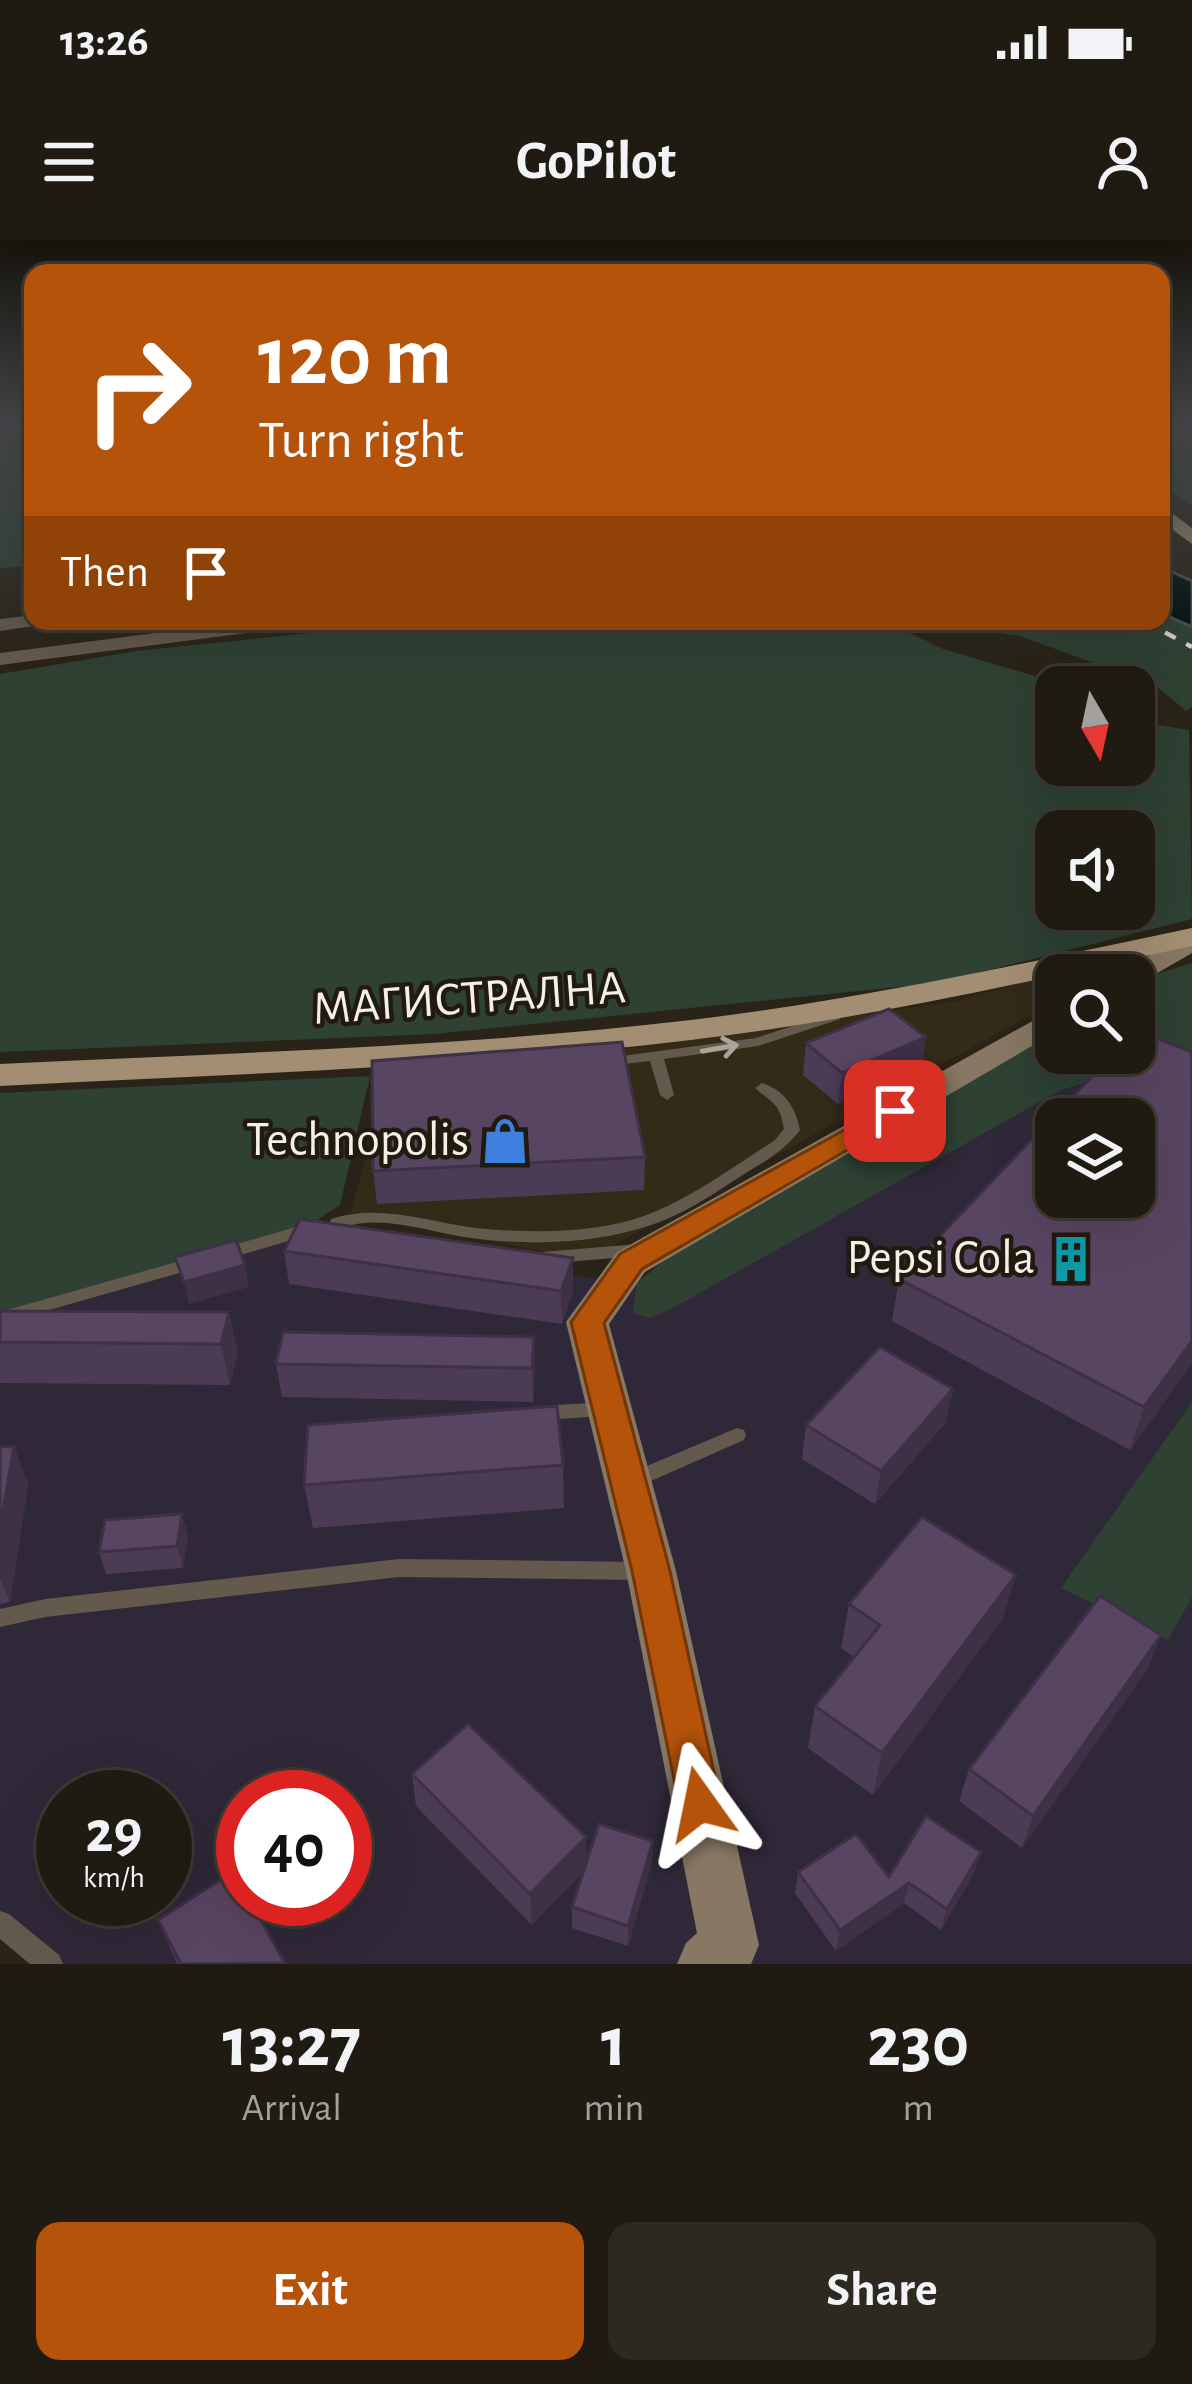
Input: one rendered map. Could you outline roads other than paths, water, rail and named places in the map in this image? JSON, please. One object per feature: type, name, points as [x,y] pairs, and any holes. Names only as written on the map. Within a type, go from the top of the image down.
[{"type":"main road","name":"МАГИСТРАЛНА","points":[[0,1071],[395,1054],[665,1032],[872,1004],[1192,939]]},
{"type":"main road","name":"МАГИСТРАЛНА","points":[[0,1071],[554,1034],[941,991]]},
{"type":"street","points":[[0,659],[224,630]]},
{"type":"street","points":[[1155,961],[1192,939]]},
{"type":"street","points":[[706,1964],[729,1945],[651,1571],[587,1322],[631,1262],[1035,1030]]},
{"type":"lane","points":[[586,1064],[657,1059],[758,1042],[872,1004]]},
{"type":"lane","points":[[395,1054],[494,1066]]},
{"type":"lane","points":[[657,1059],[667,1094]]},
{"type":"lane","points":[[333,1236],[338,1223],[353,1217],[479,1234],[593,1229],[664,1214],[779,1145],[792,1130],[790,1112],[779,1096],[762,1088]]},
{"type":"lane","points":[[0,1318],[298,1232],[366,1240]]},
{"type":"lane","points":[[532,1259],[653,1249]]},
{"type":"lane","points":[[461,1251],[484,1253]]},
{"type":"lane","points":[[518,1414],[610,1408]]},
{"type":"lane","points":[[628,1482],[736,1435]]},
{"type":"lane","points":[[0,1618],[45,1608],[399,1568],[651,1571]]},
{"type":"lane","points":[[0,1923],[50,1964]]},
{"type":"railway","points":[[1161,630],[1192,647]]},
{"type":"place","name":"Technopolis","points":[[505,1141]]},
{"type":"place","name":"Pepsi Cola","points":[[1071,1259]]}]
